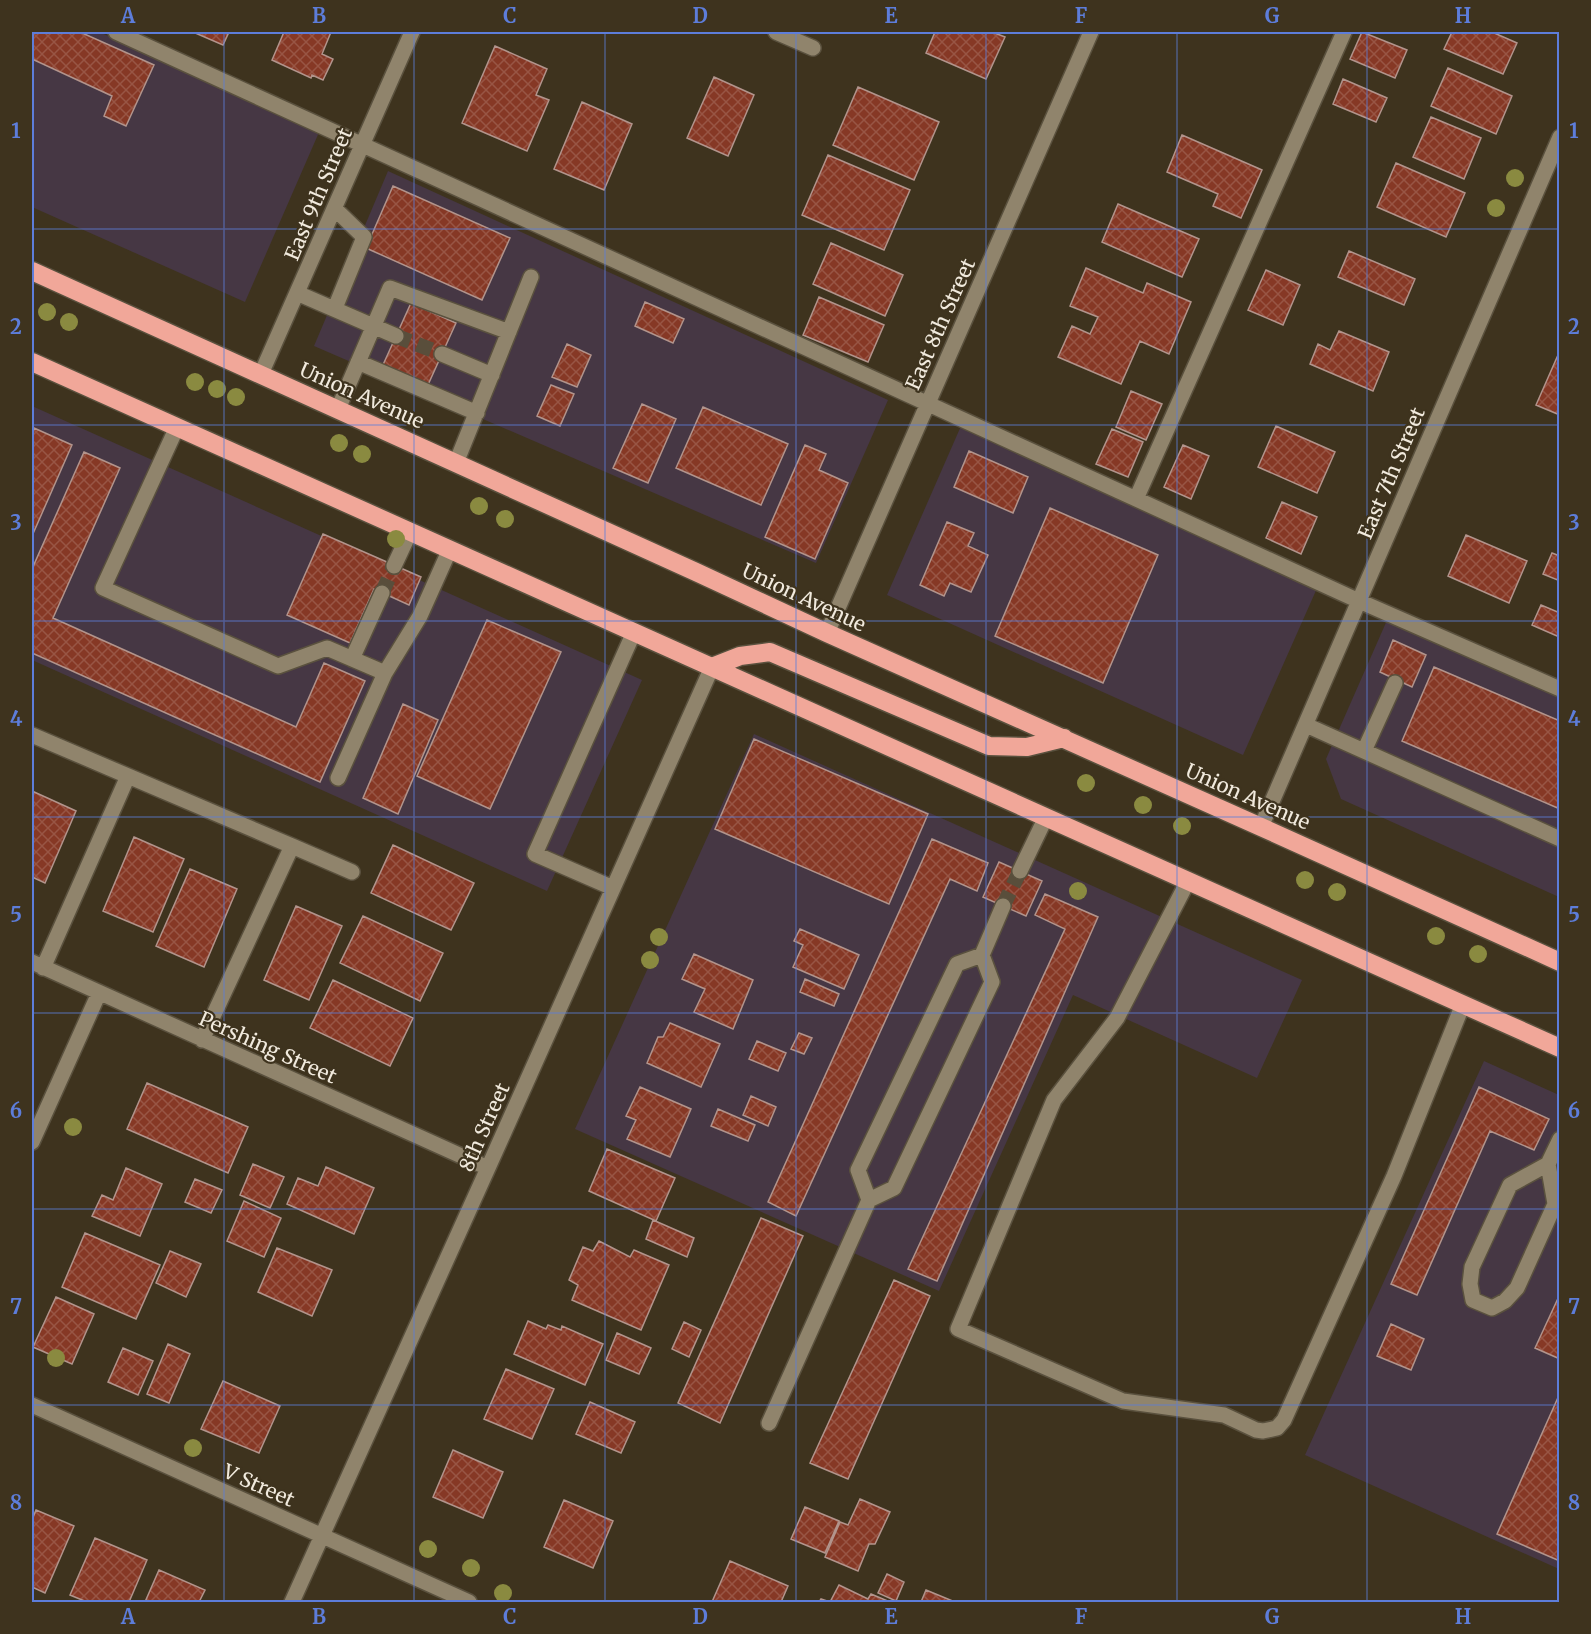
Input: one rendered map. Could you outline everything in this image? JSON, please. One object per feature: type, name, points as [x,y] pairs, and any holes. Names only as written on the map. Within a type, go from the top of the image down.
[{"type":"highway","name":"Union Avenue","points":[[32,271],[827,633],[1560,962]]},
{"type":"highway","points":[[32,362],[1560,1048]]},
{"type":"highway","points":[[711,667],[740,656],[770,652],[989,746],[1027,747],[1064,738]]},
{"type":"street","points":[[116,32],[1359,601],[1560,688]]},
{"type":"street","name":"East 9th Street","points":[[261,374],[412,32]]},
{"type":"street","name":"East 8th Street","points":[[827,633],[1091,32]]},
{"type":"street","points":[[1136,499],[1344,32]]},
{"type":"street","points":[[784,33],[813,48]]},
{"type":"street","name":"East 7th Street","points":[[1262,827],[1560,137]]},
{"type":"street","points":[[335,209],[364,237],[335,308]]},
{"type":"street","points":[[456,463],[531,277]]},
{"type":"street","points":[[338,409],[390,288],[509,332]]},
{"type":"street","points":[[297,293],[396,336]]},
{"type":"street","points":[[442,354],[492,375]]},
{"type":"street","points":[[358,362],[477,413]]},
{"type":"street","points":[[177,427],[103,588],[278,666],[327,648],[385,673]]},
{"type":"street","points":[[394,566],[410,532]]},
{"type":"street","points":[[338,778],[385,673],[420,615],[450,549]]},
{"type":"street","points":[[352,659],[382,593]]},
{"type":"street","points":[[613,888],[535,854],[634,632]]},
{"type":"street","name":"8th Street","points":[[292,1602],[711,667]]},
{"type":"street","points":[[1364,751],[1395,683]]},
{"type":"street","points":[[1306,725],[1560,839]]},
{"type":"street","points":[[32,735],[352,872]]},
{"type":"street","points":[[37,965],[128,776]]},
{"type":"street","points":[[1020,871],[1046,817]]},
{"type":"street","points":[[202,1040],[292,846]]},
{"type":"street","points":[[1188,881],[1117,1018],[1054,1100],[958,1329],[1123,1401],[1224,1415],[1256,1430],[1277,1428],[1284,1420],[1394,1176],[1463,1004]]},
{"type":"street","points":[[769,1423],[869,1200],[894,1188],[992,981],[982,955],[1003,906]]},
{"type":"street","points":[[869,1200],[858,1170],[957,964],[982,955]]},
{"type":"street","name":"Pershing Street","points":[[37,965],[488,1168]]},
{"type":"street","points":[[32,1142],[99,993]]},
{"type":"street","points":[[1548,1164],[1510,1185],[1472,1267],[1470,1284],[1473,1300],[1492,1308],[1505,1301],[1517,1288],[1555,1204],[1548,1164],[1560,1138]]},
{"type":"street","name":"V Street","points":[[32,1404],[469,1602]]},
{"type":"shaded area","points":[[32,32],[99,32],[320,130],[245,302],[32,207]]},
{"type":"shaded area","points":[[388,171],[888,400],[816,563],[314,346]]},
{"type":"shaded area","points":[[32,406],[642,680],[547,891],[32,660]]},
{"type":"shaded area","points":[[961,426],[1318,586],[1243,755],[887,595]]},
{"type":"shaded area","points":[[1388,618],[1559,695],[1559,897],[1341,799],[1326,759]]},
{"type":"shaded area","points":[[754,734],[1302,980],[1257,1078],[1073,995],[939,1291],[575,1129]]},
{"type":"shaded area","points":[[1484,1061],[1559,1095],[1559,1569],[1305,1455]]},
{"type":"building","points":[[32,32],[80,32],[154,65],[126,126],[104,116],[112,96],[32,59]]},
{"type":"building","points":[[193,32],[229,32],[223,45]]},
{"type":"building","points":[[284,32],[331,32],[322,54],[333,59],[323,80],[312,75],[311,78],[272,60]]},
{"type":"building","points":[[935,32],[992,32],[1005,37],[986,79],[926,53]]},
{"type":"building","points":[[1362,32],[1407,50],[1395,78],[1350,59]]},
{"type":"building","points":[[1452,32],[1492,32],[1517,43],[1503,74],[1444,49]]},
{"type":"building","points":[[495,46],[547,69],[536,95],[549,100],[527,151],[462,123]]},
{"type":"building","points":[[1448,68],[1512,96],[1496,134],[1431,106]]},
{"type":"building","points":[[714,77],[754,95],[728,156],[687,138]]},
{"type":"building","points":[[1343,79],[1387,98],[1376,122],[1333,104]]},
{"type":"building","points":[[858,87],[939,122],[914,180],[833,145]]},
{"type":"building","points":[[582,102],[632,124],[604,190],[554,169]]},
{"type":"building","points":[[1431,117],[1481,138],[1464,179],[1413,157]]},
{"type":"building","points":[[1182,135],[1262,170],[1241,218],[1213,206],[1218,194],[1167,172]]},
{"type":"building","points":[[828,155],[910,190],[884,250],[802,215]]},
{"type":"building","points":[[1396,163],[1465,193],[1446,237],[1377,207]]},
{"type":"building","points":[[393,186],[510,238],[482,300],[366,248]]},
{"type":"building","points":[[1118,204],[1199,239],[1182,277],[1102,242]]},
{"type":"building","points":[[831,243],[903,275],[885,316],[813,284]]},
{"type":"building","points":[[1349,251],[1415,279],[1404,305],[1338,277]]},
{"type":"building","points":[[1086,268],[1143,293],[1147,283],[1191,302],[1169,354],[1140,341],[1121,384],[1058,357],[1072,326],[1090,334],[1098,317],[1070,306]]},
{"type":"building","points":[[1266,270],[1300,285],[1283,325],[1248,310]]},
{"type":"building","points":[[819,297],[884,325],[868,362],[803,335]]},
{"type":"building","points":[[645,302],[684,319],[673,343],[635,326]]},
{"type":"building","points":[[411,303],[456,323],[427,387],[382,367]]},
{"type":"building","points":[[1339,331],[1389,352],[1373,391],[1310,364],[1318,344],[1330,350]]},
{"type":"building","points":[[567,344],[591,355],[577,387],[552,377]]},
{"type":"building","points":[[1558,355],[1560,355],[1560,415],[1536,405]]},
{"type":"building","points":[[551,385],[574,394],[560,426],[537,416]]},
{"type":"building","points":[[1131,391],[1162,404],[1146,440],[1116,427]]},
{"type":"building","points":[[642,404],[676,419],[648,483],[613,468]]},
{"type":"building","points":[[703,407],[788,444],[761,505],[676,468]]},
{"type":"building","points":[[1276,426],[1335,452],[1317,493],[1258,467]]},
{"type":"building","points":[[34,428],[72,445],[32,536],[32,433]]},
{"type":"building","points":[[1112,429],[1143,442],[1128,477],[1096,464]]},
{"type":"building","points":[[805,445],[826,454],[819,470],[848,483],[815,559],[765,537]]},
{"type":"building","points":[[1183,445],[1209,456],[1191,499],[1164,487]]},
{"type":"building","points":[[969,451],[1028,477],[1013,513],[954,487]]},
{"type":"building","points":[[84,452],[120,468],[53,618],[296,727],[324,663],[365,681],[320,782],[32,653],[32,569]]},
{"type":"building","points":[[1282,502],[1317,517],[1301,554],[1266,538]]},
{"type":"building","points":[[1050,508],[1158,555],[1103,683],[995,636]]},
{"type":"building","points":[[947,522],[974,533],[968,546],[988,555],[971,592],[950,583],[944,596],[920,585]]},
{"type":"building","points":[[323,534],[421,577],[409,605],[374,589],[350,643],[287,615]]},
{"type":"building","points":[[1466,535],[1527,561],[1509,603],[1448,576]]},
{"type":"building","points":[[1552,553],[1560,556],[1560,581],[1543,574]]},
{"type":"building","points":[[1541,605],[1560,613],[1560,629],[1557,636],[1532,625]]},
{"type":"building","points":[[487,620],[561,652],[490,809],[417,776]]},
{"type":"building","points":[[1393,640],[1426,655],[1412,687],[1380,672]]},
{"type":"building","points":[[1434,667],[1560,721],[1560,809],[1402,741]]},
{"type":"building","points":[[403,704],[438,720],[398,814],[363,798]]},
{"type":"building","points":[[754,739],[928,814],[889,904],[715,829]]},
{"type":"building","points":[[32,791],[76,811],[45,883],[32,877]]},
{"type":"building","points":[[134,837],[184,859],[153,932],[103,911]]},
{"type":"building","points":[[932,839],[988,863],[977,891],[950,879],[796,1216],[768,1202]]},
{"type":"building","points":[[393,845],[474,883],[451,930],[371,893]]},
{"type":"building","points":[[999,862],[1042,881],[1026,916],[983,897]]},
{"type":"building","points":[[190,869],[237,889],[204,967],[156,946]]},
{"type":"building","points":[[1045,894],[1098,917],[937,1281],[908,1269],[1065,929],[1035,915]]},
{"type":"building","points":[[296,906],[342,926],[309,1000],[264,980]]},
{"type":"building","points":[[363,916],[443,953],[420,1001],[340,963]]},
{"type":"building","points":[[800,929],[859,955],[844,989],[793,967],[803,945],[794,941]]},
{"type":"building","points":[[694,954],[753,980],[733,1029],[694,1012],[705,989],[682,979]]},
{"type":"building","points":[[805,979],[839,994],[834,1006],[800,992]]},
{"type":"building","points":[[333,980],[413,1018],[390,1066],[310,1028]]},
{"type":"building","points":[[670,1023],[720,1044],[701,1087],[647,1063],[658,1037],[663,1037]]},
{"type":"building","points":[[799,1033],[812,1038],[804,1054],[791,1049]]},
{"type":"building","points":[[757,1041],[786,1053],[778,1071],[749,1059]]},
{"type":"building","points":[[147,1083],[248,1127],[228,1173],[127,1129]]},
{"type":"building","points":[[640,1087],[691,1109],[670,1157],[627,1139],[636,1120],[626,1116]]},
{"type":"building","points":[[1479,1087],[1549,1119],[1534,1150],[1490,1131],[1417,1295],[1391,1284]]},
{"type":"building","points":[[751,1096],[776,1107],[768,1126],[743,1115]]},
{"type":"building","points":[[718,1109],[755,1125],[748,1141],[711,1126]]},
{"type":"building","points":[[607,1149],[675,1178],[656,1221],[589,1191]]},
{"type":"building","points":[[253,1164],[284,1177],[270,1208],[240,1195]]},
{"type":"building","points":[[326,1167],[374,1188],[354,1234],[287,1204],[298,1178],[318,1186]]},
{"type":"building","points":[[126,1168],[162,1184],[140,1236],[92,1216],[102,1195],[113,1200]]},
{"type":"building","points":[[195,1179],[222,1190],[211,1213],[185,1202]]},
{"type":"building","points":[[244,1201],[281,1218],[264,1257],[227,1241]]},
{"type":"building","points":[[761,1218],[803,1236],[720,1423],[678,1403]]},
{"type":"building","points":[[653,1220],[694,1238],[687,1257],[646,1239]]},
{"type":"building","points":[[85,1233],[160,1265],[136,1319],[62,1287]]},
{"type":"building","points":[[599,1241],[630,1257],[634,1250],[669,1265],[641,1330],[572,1300],[578,1285],[569,1280],[583,1247],[593,1251]]},
{"type":"building","points":[[277,1248],[332,1270],[312,1316],[258,1292]]},
{"type":"building","points":[[170,1251],[201,1264],[186,1297],[156,1283]]},
{"type":"building","points":[[894,1280],[930,1296],[848,1479],[810,1463]]},
{"type":"building","points":[[1560,1294],[1560,1359],[1535,1348]]},
{"type":"building","points":[[56,1297],[94,1314],[72,1364],[33,1347]]},
{"type":"building","points":[[528,1321],[546,1329],[548,1325],[561,1330],[562,1326],[603,1344],[585,1385],[514,1354]]},
{"type":"building","points":[[684,1322],[701,1330],[689,1357],[672,1349]]},
{"type":"building","points":[[1391,1324],[1424,1339],[1411,1370],[1377,1356]]},
{"type":"building","points":[[617,1333],[651,1348],[639,1374],[606,1360]]},
{"type":"building","points":[[168,1344],[190,1354],[169,1403],[147,1394]]},
{"type":"building","points":[[123,1348],[153,1361],[138,1395],[108,1382]]},
{"type":"building","points":[[506,1369],[554,1389],[532,1439],[484,1419]]},
{"type":"building","points":[[223,1381],[280,1406],[259,1453],[201,1429]]},
{"type":"building","points":[[1560,1393],[1560,1511],[1558,1515],[1560,1516],[1560,1561],[1497,1534]]},
{"type":"building","points":[[590,1402],[635,1422],[621,1453],[576,1434]]},
{"type":"building","points":[[453,1450],[503,1472],[483,1518],[433,1497]]},
{"type":"building","points":[[860,1499],[890,1512],[875,1544],[869,1544],[858,1571],[825,1557],[840,1522],[848,1525]]},
{"type":"building","points":[[564,1500],[613,1521],[593,1568],[544,1547]]},
{"type":"building","points":[[805,1507],[839,1521],[825,1553],[791,1539]]},
{"type":"building","points":[[36,1510],[74,1526],[45,1593],[32,1587],[32,1520]]},
{"type":"building","points":[[95,1538],[147,1560],[129,1602],[87,1602],[70,1595]]},
{"type":"building","points":[[730,1561],[788,1586],[781,1602],[712,1602]]},
{"type":"building","points":[[159,1570],[205,1590],[199,1602],[145,1602]]},
{"type":"building","points":[[887,1574],[904,1582],[896,1601],[878,1593]]},
{"type":"building","points":[[839,1585],[868,1599],[871,1594],[890,1602],[830,1602]]},
{"type":"building","points":[[926,1590],[955,1602],[921,1602]]},
{"type":"tunnel","points":[[396,336],[442,354]]},
{"type":"tunnel","points":[[382,593],[394,566]]},
{"type":"tunnel","points":[[1003,906],[1020,871]]}]
